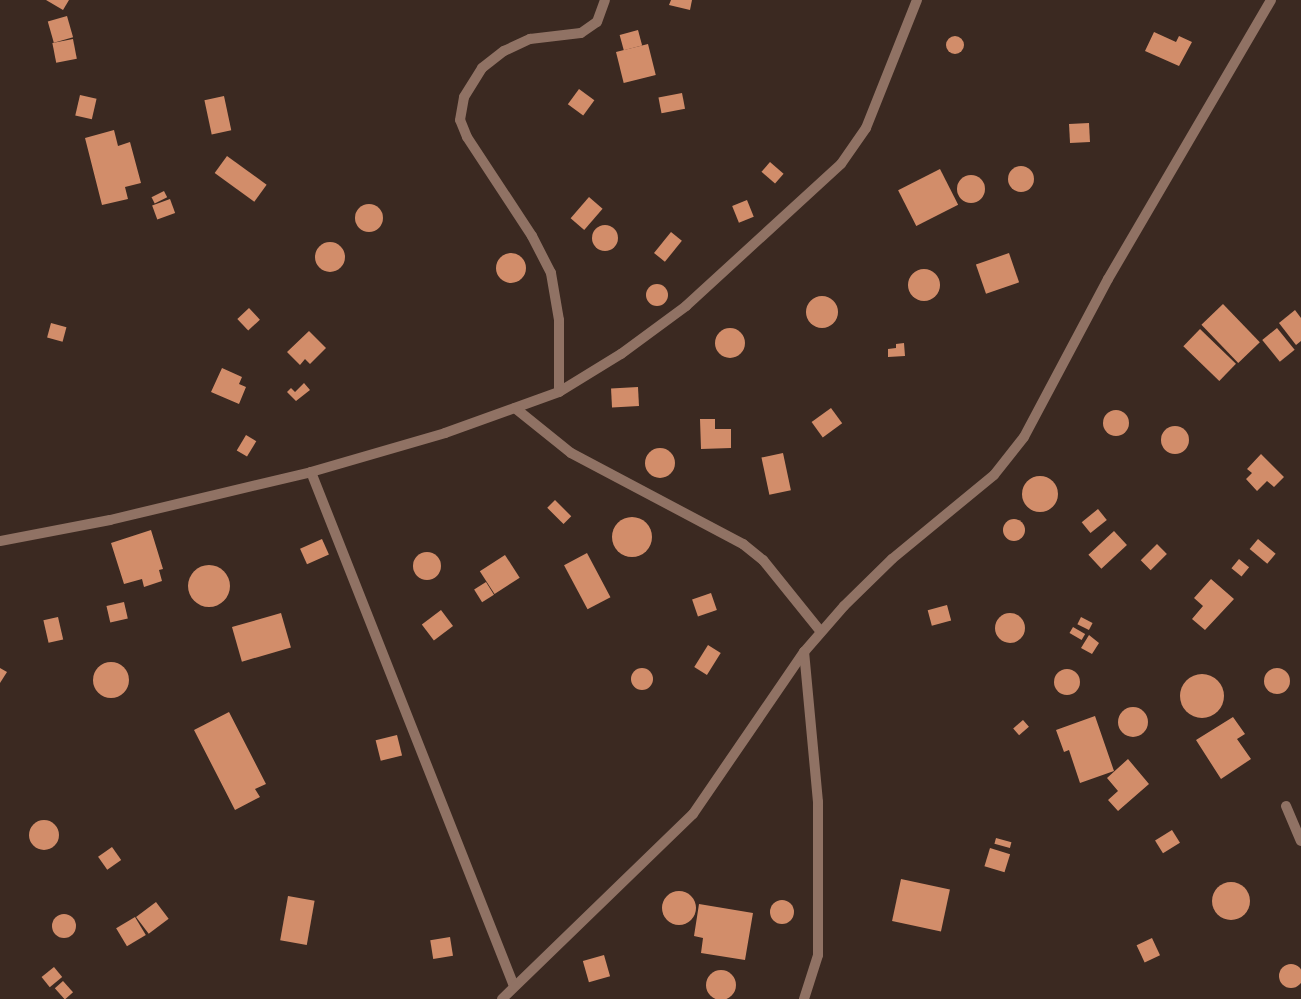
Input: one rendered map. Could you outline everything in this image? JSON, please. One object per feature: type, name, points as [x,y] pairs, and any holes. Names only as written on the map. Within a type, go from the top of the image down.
[{"type":"street","points":[[558,392],[559,320],[551,273],[532,236],[467,137],[460,120],[464,97],[482,68],[504,51],[530,39],[581,33],[597,22],[605,0]]},
{"type":"street","points":[[0,541],[110,520],[311,472],[445,433],[558,392],[621,354],[686,306],[841,164],[866,128],[917,0]]},
{"type":"street","points":[[502,999],[693,814],[804,652],[821,632],[892,559],[994,475],[1024,437],[1108,279],[1271,0]]},
{"type":"street","points":[[515,408],[571,453],[743,544],[763,560],[821,632]]},
{"type":"street","points":[[311,472],[514,986]]},
{"type":"street","points":[[804,652],[818,802],[818,955],[804,999]]},
{"type":"street","points":[[1286,806],[1301,841]]},
{"type":"building","points":[[46,0],[69,0],[63,10]]},
{"type":"building","points":[[671,0],[692,0],[690,10],[669,5]]},
{"type":"building","points":[[67,16],[73,37],[54,43],[48,22]]},
{"type":"building","points":[[638,30],[642,45],[624,50],[620,35]]},
{"type":"building","points":[[1154,32],[1176,42],[1179,36],[1192,42],[1179,66],[1145,51]]},
{"type":"building","points":[[951,36],[959,36],[964,41],[962,52],[951,54],[946,49],[946,41]]},
{"type":"building","points":[[73,39],[77,59],[56,63],[52,43]]},
{"type":"building","points":[[648,44],[656,75],[624,83],[616,52]]},
{"type":"building","points":[[579,89],[594,100],[583,116],[568,104]]},
{"type":"building","points":[[682,93],[685,109],[661,113],[658,98]]},
{"type":"building","points":[[80,95],[97,99],[92,119],[75,115]]},
{"type":"building","points":[[224,96],[231,130],[212,134],[204,100]]},
{"type":"building","points":[[1089,123],[1090,142],[1070,143],[1069,124]]},
{"type":"building","points":[[114,130],[118,146],[130,142],[141,183],[125,187],[128,199],[102,205],[85,138]]},
{"type":"building","points":[[227,156],[267,185],[254,202],[215,173]]},
{"type":"building","points":[[770,162],[784,174],[775,184],[761,172]]},
{"type":"building","points":[[1021,166],[1030,170],[1034,179],[1030,188],[1021,192],[1012,188],[1008,179],[1012,170]]},
{"type":"building","points":[[940,169],[958,205],[916,226],[898,190]]},
{"type":"building","points":[[971,175],[981,179],[985,189],[981,199],[971,203],[961,199],[957,189],[961,179]]},
{"type":"building","points":[[164,191],[167,197],[155,204],[152,197]]},
{"type":"building","points":[[589,197],[603,209],[584,230],[571,218]]},
{"type":"building","points":[[170,199],[175,213],[157,220],[152,205]]},
{"type":"building","points":[[747,200],[754,217],[739,223],[732,206]]},
{"type":"building","points":[[369,204],[379,208],[383,218],[379,228],[369,232],[359,228],[355,218],[359,208]]},
{"type":"building","points":[[605,225],[614,229],[618,238],[614,247],[605,251],[596,247],[592,238],[596,229]]},
{"type":"building","points":[[671,232],[682,241],[665,262],[654,253]]},
{"type":"building","points":[[330,242],[341,246],[345,257],[341,268],[330,272],[319,268],[315,257],[319,246]]},
{"type":"building","points":[[511,253],[522,257],[526,268],[522,279],[511,283],[500,279],[496,268],[500,257]]},
{"type":"building","points":[[1009,253],[1019,282],[986,294],[976,264]]},
{"type":"building","points":[[924,269],[935,274],[940,285],[935,296],[924,301],[913,296],[908,285],[913,274]]},
{"type":"building","points":[[657,284],[665,287],[668,295],[665,303],[657,306],[649,303],[646,295],[649,287]]},
{"type":"building","points":[[822,296],[833,301],[838,312],[833,323],[822,328],[811,323],[806,312],[811,301]]},
{"type":"building","points":[[1223,304],[1260,342],[1238,363],[1201,325]]},
{"type":"building","points":[[249,308],[260,320],[248,331],[237,319]]},
{"type":"building","points":[[1295,310],[1301,318],[1301,341],[1296,345],[1279,323]]},
{"type":"building","points":[[51,323],[66,327],[63,342],[47,337]]},
{"type":"building","points":[[730,328],[741,332],[745,343],[741,354],[730,358],[719,354],[715,343],[719,332]]},
{"type":"building","points":[[1277,328],[1295,350],[1280,362],[1262,340]]},
{"type":"building","points":[[1200,329],[1236,364],[1219,381],[1183,346]]},
{"type":"building","points":[[309,331],[326,348],[310,364],[305,359],[300,365],[287,352]]},
{"type":"building","points":[[904,343],[905,356],[888,357],[888,349],[896,348],[896,344]]},
{"type":"building","points":[[222,368],[242,377],[239,384],[246,387],[239,404],[211,392]]},
{"type":"building","points":[[304,383],[310,390],[296,401],[287,392],[291,388],[295,392]]},
{"type":"building","points":[[638,387],[639,406],[612,407],[611,388]]},
{"type":"building","points":[[831,408],[842,423],[823,437],[812,422]]},
{"type":"building","points":[[1116,410],[1125,414],[1129,423],[1125,432],[1116,436],[1107,432],[1103,423],[1107,414]]},
{"type":"building","points":[[700,419],[715,419],[715,429],[731,429],[731,448],[701,449]]},
{"type":"building","points":[[1175,426],[1185,430],[1189,440],[1185,450],[1175,454],[1165,450],[1161,440],[1165,430]]},
{"type":"building","points":[[246,435],[256,441],[247,457],[237,450]]},
{"type":"building","points":[[660,448],[671,452],[675,463],[671,474],[660,478],[649,474],[645,463],[649,452]]},
{"type":"building","points":[[783,453],[791,490],[769,495],[761,458]]},
{"type":"building","points":[[1261,454],[1284,477],[1274,487],[1267,481],[1257,491],[1246,479],[1252,473],[1247,469]]},
{"type":"building","points":[[1040,476],[1047,477],[1053,481],[1057,487],[1057,501],[1053,507],[1047,511],[1040,512],[1033,511],[1027,507],[1023,501],[1022,494],[1023,487],[1027,481],[1033,477]]},
{"type":"building","points":[[555,500],[571,516],[563,524],[547,508]]},
{"type":"building","points":[[1098,509],[1107,520],[1090,533],[1082,522]]},
{"type":"building","points":[[636,517],[643,520],[649,526],[652,537],[651,545],[643,554],[636,557],[628,557],[621,554],[613,545],[612,533],[615,526],[624,518]]},
{"type":"building","points":[[1014,519],[1022,522],[1025,530],[1022,538],[1014,541],[1006,538],[1003,530],[1006,522]]},
{"type":"building","points":[[151,530],[163,569],[159,570],[162,581],[144,587],[142,579],[124,584],[111,543]]},
{"type":"building","points":[[1114,531],[1127,545],[1101,569],[1088,555]]},
{"type":"building","points":[[322,539],[329,555],[307,564],[300,549]]},
{"type":"building","points":[[1258,539],[1276,554],[1267,564],[1250,549]]},
{"type":"building","points":[[1157,544],[1167,554],[1151,570],[1141,560]]},
{"type":"building","points":[[427,552],[437,556],[441,566],[437,576],[427,580],[417,576],[413,566],[417,556]]},
{"type":"building","points":[[587,553],[610,597],[588,609],[564,565]]},
{"type":"building","points":[[505,555],[520,578],[495,594],[480,571]]},
{"type":"building","points":[[1239,559],[1249,567],[1242,577],[1231,568]]},
{"type":"building","points":[[209,565],[224,571],[230,586],[224,601],[209,607],[194,601],[188,586],[194,571]]},
{"type":"building","points":[[1211,579],[1234,599],[1205,630],[1192,619],[1203,606],[1194,598]]},
{"type":"building","points":[[486,582],[494,595],[482,602],[474,589]]},
{"type":"building","points":[[711,593],[717,610],[698,617],[692,600]]},
{"type":"building","points":[[124,602],[128,619],[110,623],[106,606]]},
{"type":"building","points":[[947,605],[951,620],[932,626],[928,610]]},
{"type":"building","points":[[441,610],[453,626],[434,640],[422,624]]},
{"type":"building","points":[[281,613],[291,648],[242,662],[232,627]]},
{"type":"building","points":[[1010,613],[1016,614],[1024,622],[1024,634],[1016,642],[1010,643],[1004,642],[996,634],[995,628],[996,622],[1004,614]]},
{"type":"building","points":[[58,617],[63,639],[49,643],[43,620]]},
{"type":"building","points":[[1081,617],[1093,623],[1089,630],[1077,624]]},
{"type":"building","points":[[1073,627],[1085,634],[1082,640],[1070,633]]},
{"type":"building","points":[[1089,635],[1099,643],[1092,654],[1081,648]]},
{"type":"building","points":[[708,645],[721,653],[707,675],[694,667]]},
{"type":"building","points":[[111,662],[123,668],[129,680],[123,692],[111,698],[99,692],[93,680],[99,668]]},
{"type":"building","points":[[0,668],[7,672],[0,683]]},
{"type":"building","points":[[642,668],[650,671],[653,679],[650,687],[642,690],[634,687],[631,679],[634,671]]},
{"type":"building","points":[[1277,668],[1286,672],[1290,681],[1286,690],[1277,694],[1268,690],[1264,681],[1268,672]]},
{"type":"building","points":[[1067,669],[1076,673],[1080,682],[1076,691],[1067,695],[1058,691],[1054,682],[1058,673]]},
{"type":"building","points":[[1198,674],[1206,674],[1218,680],[1224,696],[1218,712],[1206,718],[1198,718],[1186,712],[1180,700],[1180,692],[1186,680]]},
{"type":"building","points":[[1133,707],[1144,711],[1148,722],[1144,733],[1133,737],[1122,733],[1118,722],[1122,711]]},
{"type":"building","points":[[229,712],[266,784],[255,789],[260,797],[235,810],[194,730]]},
{"type":"building","points":[[1095,716],[1114,771],[1080,783],[1069,750],[1064,752],[1056,730]]},
{"type":"building","points":[[1233,717],[1245,734],[1237,739],[1251,759],[1221,779],[1196,740]]},
{"type":"building","points":[[1023,720],[1029,727],[1019,735],[1013,729]]},
{"type":"building","points":[[397,735],[402,755],[381,761],[376,740]]},
{"type":"building","points":[[1128,759],[1149,784],[1118,811],[1108,800],[1118,791],[1107,778]]},
{"type":"building","points":[[44,820],[55,824],[59,835],[55,846],[44,850],[33,846],[29,835],[33,824]]},
{"type":"building","points":[[1172,830],[1180,843],[1163,853],[1155,841]]},
{"type":"building","points":[[996,838],[1011,842],[1010,848],[994,844]]},
{"type":"building","points":[[112,847],[121,860],[107,870],[98,857]]},
{"type":"building","points":[[990,848],[1010,854],[1005,872],[984,866]]},
{"type":"building","points":[[901,879],[950,889],[941,931],[892,921]]},
{"type":"building","points":[[1231,882],[1238,883],[1244,888],[1249,894],[1249,908],[1244,914],[1238,919],[1231,920],[1224,919],[1218,914],[1213,908],[1212,901],[1213,894],[1218,888],[1224,883]]},
{"type":"building","points":[[679,891],[691,896],[696,908],[691,920],[679,925],[667,920],[662,908],[667,896]]},
{"type":"building","points":[[288,896],[315,901],[307,945],[280,940]]},
{"type":"building","points":[[782,900],[790,904],[794,912],[790,920],[782,924],[774,920],[770,912],[774,904]]},
{"type":"building","points":[[156,902],[169,919],[149,934],[136,917]]},
{"type":"building","points":[[699,904],[753,913],[745,960],[701,953],[703,938],[694,936]]},
{"type":"building","points":[[64,914],[73,917],[76,926],[73,935],[64,938],[55,935],[52,926],[55,917]]},
{"type":"building","points":[[135,917],[146,935],[127,946],[116,928]]},
{"type":"building","points":[[450,937],[453,956],[433,959],[430,940]]},
{"type":"building","points":[[1152,938],[1160,955],[1145,962],[1137,945]]},
{"type":"building","points":[[604,955],[610,976],[589,982],[583,961]]},
{"type":"building","points":[[1291,964],[1296,965],[1302,971],[1302,981],[1296,987],[1291,988],[1286,987],[1280,981],[1279,976],[1280,971],[1286,965]]},
{"type":"building","points":[[54,967],[62,977],[50,987],[42,977]]},
{"type":"building","points":[[721,970],[732,974],[736,985],[732,996],[721,1000],[710,996],[706,985],[710,974]]},
{"type":"building","points":[[63,981],[73,992],[64,999],[55,988]]}]
